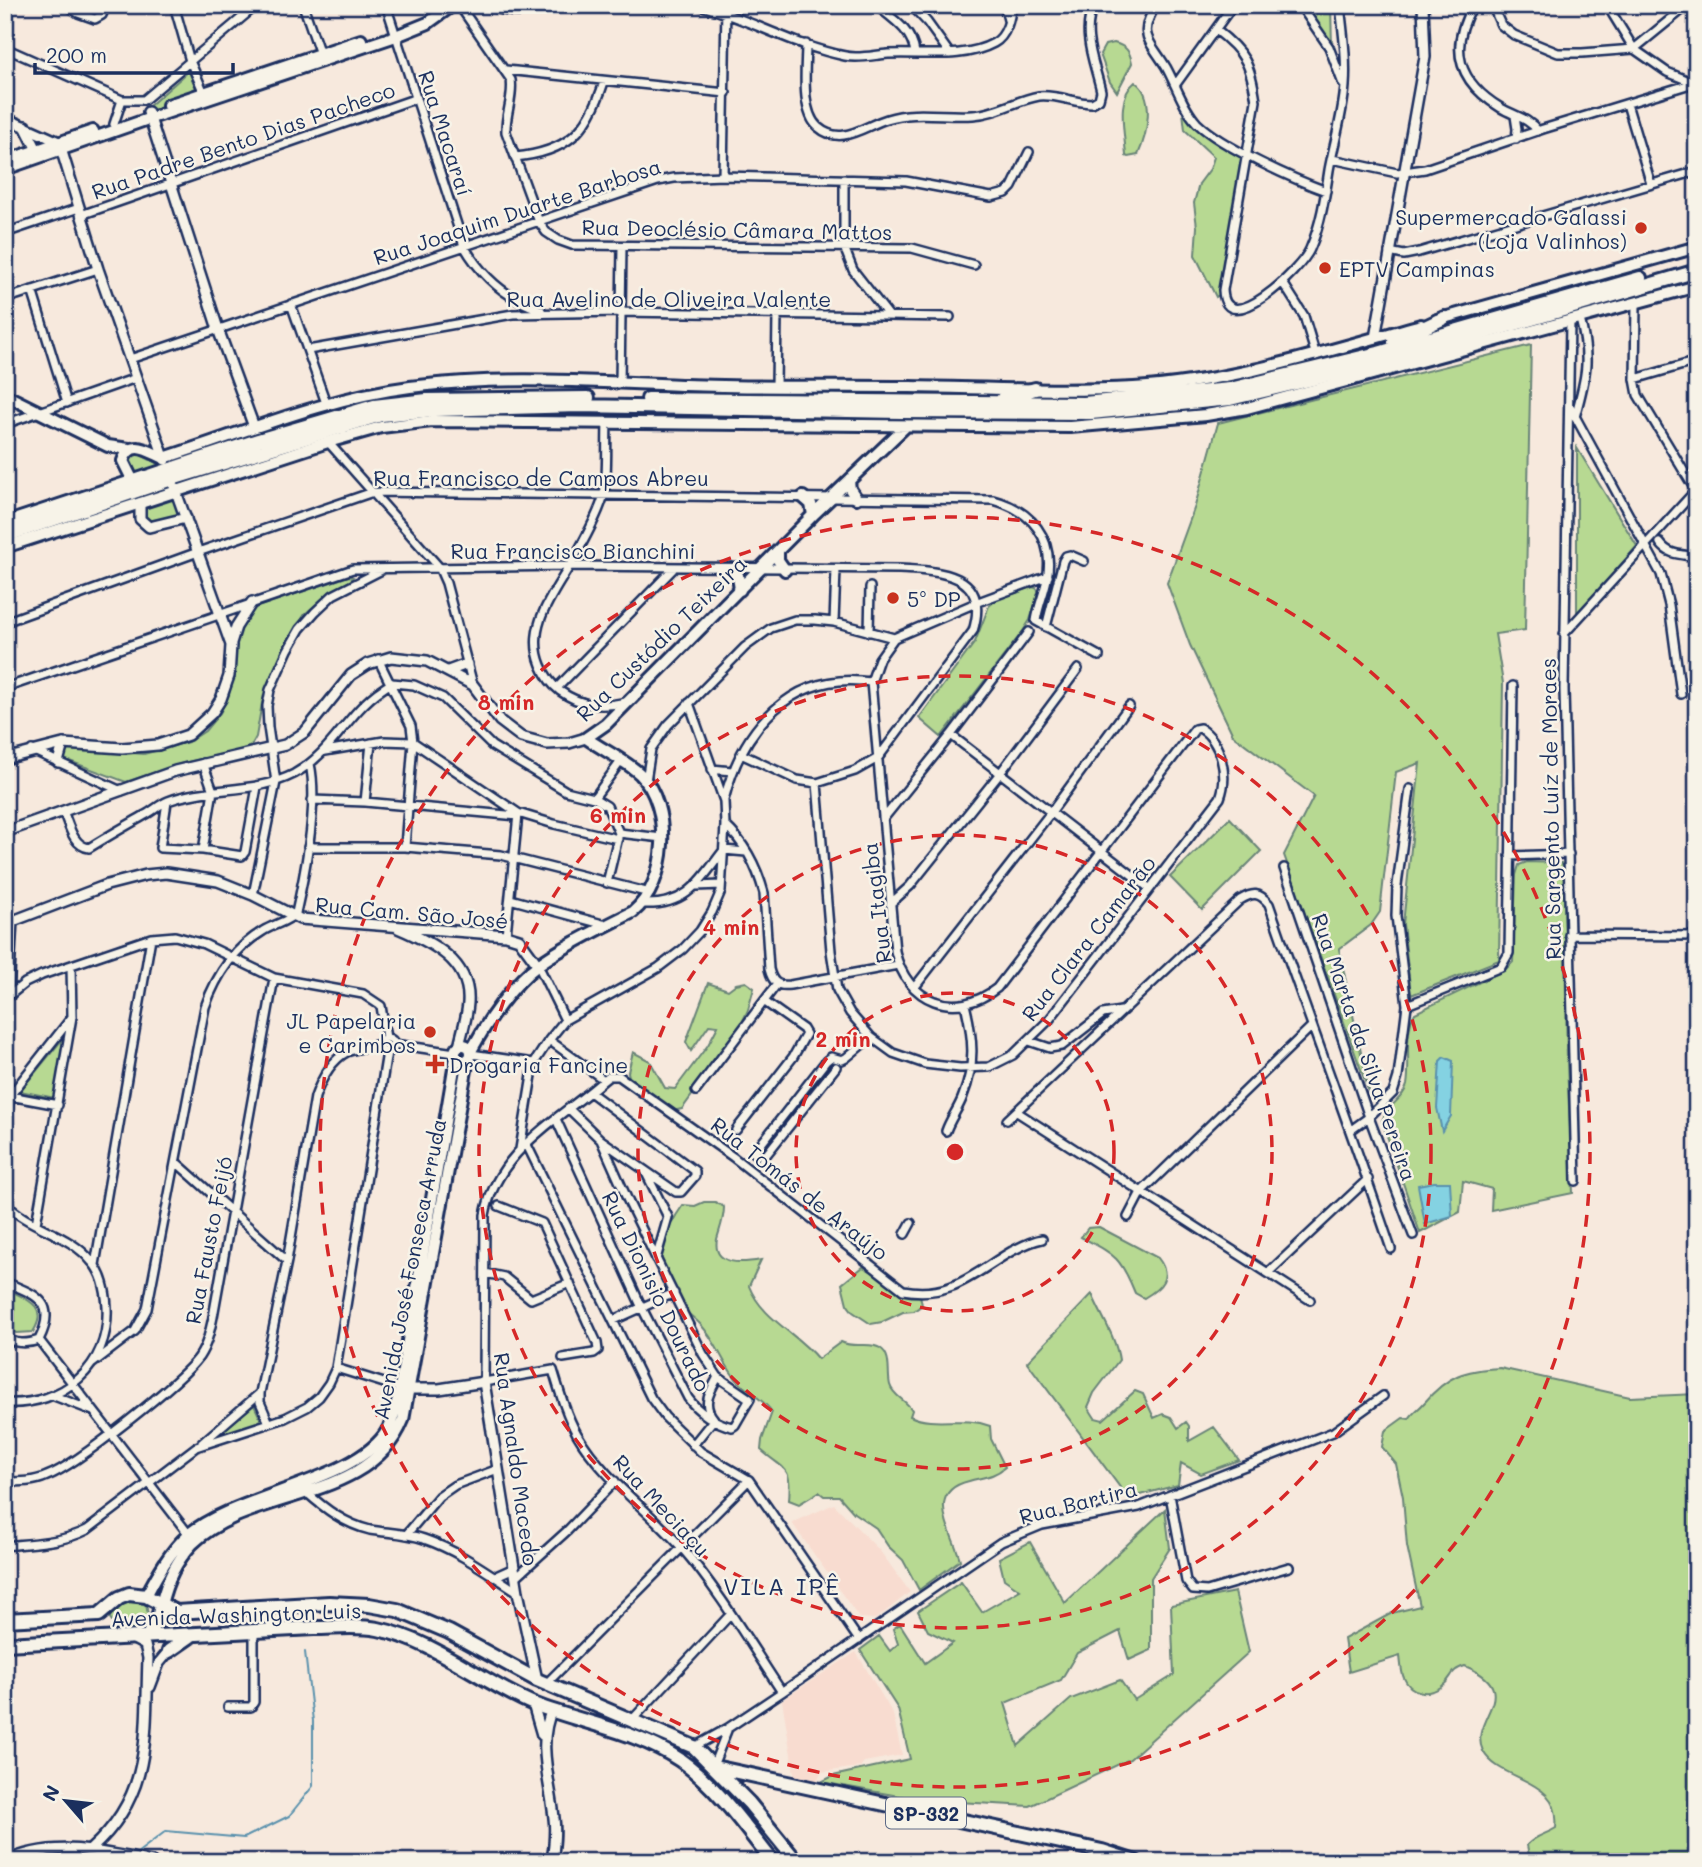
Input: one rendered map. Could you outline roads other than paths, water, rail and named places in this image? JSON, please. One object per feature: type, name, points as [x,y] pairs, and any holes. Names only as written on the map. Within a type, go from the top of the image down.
[{"type":"main road","points":[[396,33],[444,5]]},
{"type":"main road","points":[[5,169],[114,124],[149,115],[204,93],[428,23],[453,5]]},
{"type":"main road","points":[[60,146],[321,57]]},
{"type":"main road","points":[[5,161],[39,154]]},
{"type":"main road","points":[[5,547],[137,492],[254,428],[326,403],[375,393],[444,384],[529,382],[1090,390],[1149,387],[1248,373],[1316,356],[1697,247]]},
{"type":"main road","points":[[1230,395],[1697,262]]},
{"type":"main road","points":[[170,474],[381,415],[434,410],[579,406],[1078,411],[1230,395],[1392,360],[1697,271]]},
{"type":"main road","points":[[170,474],[407,423],[515,421],[1070,427],[1216,413],[1242,409],[1697,286]]},
{"type":"main road","points":[[1347,361],[1378,350],[1444,318]]},
{"type":"main road","points":[[1216,413],[1226,407],[1238,377],[1248,373]]},
{"type":"main road","points":[[1198,381],[1222,386],[1230,395],[1234,406],[1242,409]]},
{"type":"main road","points":[[985,403],[1035,389]]},
{"type":"main road","points":[[1070,427],[1090,390]]},
{"type":"main road","points":[[5,395],[108,446],[148,451],[170,474]]},
{"type":"main road","points":[[170,474],[347,413],[374,406],[427,400],[571,398],[985,403],[1078,411],[1098,425]]},
{"type":"main road","points":[[873,426],[880,427],[887,435],[883,447]]},
{"type":"main road","name":"Rua Custódio Teixeira","points":[[586,738],[606,724],[813,515],[906,426]]},
{"type":"main road","points":[[148,451],[158,442]]},
{"type":"main road","points":[[108,446],[123,461],[137,492]]},
{"type":"main road","points":[[123,461],[129,449]]},
{"type":"main road","points":[[849,481],[850,489],[856,498]]},
{"type":"main road","points":[[5,524],[137,492]]},
{"type":"main road","points":[[5,536],[137,492]]},
{"type":"main road","points":[[803,497],[811,504],[813,515]]},
{"type":"main road","points":[[778,551],[778,560],[785,570]]},
{"type":"main road","points":[[731,569],[738,575],[740,590]]},
{"type":"main road","points":[[463,1052],[520,982],[538,965],[633,912],[643,904],[650,893],[658,872],[662,838],[659,810],[646,781],[586,738]]},
{"type":"main road","name":"Avenida José Fonseca Arruda","points":[[146,1596],[176,1548],[215,1518],[302,1489],[379,1442],[387,1431],[404,1389],[463,1052]]},
{"type":"main road","name":"Avenida José Fonseca Arruda","points":[[161,1605],[166,1585],[192,1538]]},
{"type":"main road","name":"Avenida Washington Luis","points":[[5,1620],[91,1615],[105,1611],[119,1598],[129,1594],[146,1596],[169,1610],[187,1612],[328,1602],[387,1607],[449,1632],[542,1682],[694,1747],[749,1803],[797,1862]]},
{"type":"main road","points":[[161,1605],[171,1635]]},
{"type":"main road","points":[[148,1636],[161,1605]]},
{"type":"main road","points":[[105,1611],[104,1627],[111,1639]]},
{"type":"main road","name":"Avenida Washington Luis","points":[[5,1644],[351,1627],[379,1629],[455,1660],[533,1703],[630,1736],[680,1760],[716,1792],[773,1862]]},
{"type":"main road","points":[[169,1651],[194,1634]]},
{"type":"main road","points":[[511,1692],[509,1679],[512,1674],[521,1672]]},
{"type":"main road","points":[[680,1760],[703,1770],[713,1766]]},
{"type":"main road","name":"SP-332","points":[[713,1766],[1102,1851],[1136,1862]]},
{"type":"main road","points":[[731,1784],[734,1777],[746,1774]]},
{"type":"street","points":[[67,5],[78,13],[95,19],[102,15],[106,5]]},
{"type":"street","points":[[174,5],[190,61],[204,93]]},
{"type":"street","points":[[5,48],[122,100],[144,100],[257,5]]},
{"type":"street","points":[[303,5],[321,57]]},
{"type":"street","name":"Rua Macaraí","points":[[386,5],[464,246],[474,264],[501,291],[547,313]]},
{"type":"street","points":[[459,5],[506,70],[513,89],[506,132],[539,222]]},
{"type":"street","points":[[485,5],[530,12],[558,5]]},
{"type":"street","points":[[698,5],[726,9],[806,44],[855,57],[915,53],[950,54],[994,43],[1005,31],[1012,5]]},
{"type":"street","points":[[876,5],[911,37],[915,53]]},
{"type":"street","points":[[911,5],[950,54]]},
{"type":"street","points":[[1004,5],[1008,21]]},
{"type":"street","points":[[806,44],[805,81],[811,117],[816,125],[834,135],[850,135],[894,117],[916,114],[977,115],[1037,97],[1056,97],[1087,103],[1096,101],[1101,91],[1087,30],[1094,5]]},
{"type":"street","points":[[1156,5],[1145,25],[1146,35],[1176,84],[1187,110],[1199,124],[1248,155],[1326,191]]},
{"type":"street","points":[[1176,84],[1233,5]]},
{"type":"street","points":[[1300,5],[1329,47],[1345,89]]},
{"type":"street","points":[[1216,30],[1243,54],[1253,79],[1256,101],[1223,290],[1228,306],[1238,308],[1260,300],[1283,283],[1299,267],[1310,250],[1326,191],[1345,89],[1340,5]]},
{"type":"street","points":[[1375,338],[1425,57],[1423,5]]},
{"type":"street","points":[[1473,5],[1464,20],[1458,41],[1460,63],[1472,84],[1485,98],[1527,120],[1538,131]]},
{"type":"street","points":[[1492,5],[1501,25],[1514,35],[1558,53],[1634,49],[1688,5]]},
{"type":"street","points":[[1607,5],[1634,49],[1667,72],[1695,82]]},
{"type":"street","points":[[723,176],[726,9]]},
{"type":"street","points":[[506,70],[726,93]]},
{"type":"street","points":[[1667,72],[1672,90]]},
{"type":"street","points":[[515,157],[551,151],[572,137],[592,112],[604,82]]},
{"type":"street","points":[[1332,159],[1404,173],[1425,169],[1695,82]]},
{"type":"street","name":"Rua Padre Bento Dias Pacheco","points":[[5,233],[172,183],[417,99]]},
{"type":"street","points":[[114,124],[122,100]]},
{"type":"street","points":[[1627,104],[1651,184]]},
{"type":"street","points":[[149,115],[218,329],[254,428]]},
{"type":"street","points":[[1515,116],[1516,139]]},
{"type":"street","points":[[5,118],[60,146],[98,269],[231,645],[232,657],[221,699],[212,713],[188,735],[144,747],[63,744],[5,759]]},
{"type":"street","points":[[25,126],[39,154]]},
{"type":"street","name":"Rua Joaquim Duarte Barbosa","points":[[130,359],[658,181],[723,176],[906,181],[991,197],[1006,193],[1012,187],[1029,152]]},
{"type":"street","points":[[1389,252],[1404,255],[1419,252],[1651,184],[1695,174]]},
{"type":"street","points":[[844,179],[844,247],[853,270],[889,316]]},
{"type":"street","points":[[1697,217],[1697,247]]},
{"type":"street","name":"Rua Deoclésio Câmara Mattos","points":[[539,222],[546,233],[572,245],[912,248],[974,265]]},
{"type":"street","points":[[620,383],[622,246]]},
{"type":"street","points":[[5,299],[98,269]]},
{"type":"street","points":[[1283,283],[1304,316],[1316,356]]},
{"type":"street","points":[[32,290],[67,403]]},
{"type":"street","points":[[291,304],[326,403]]},
{"type":"street","points":[[1564,635],[1696,491],[1638,395],[1635,379],[1636,304]]},
{"type":"street","name":"Rua Avelino de Oliveira Valente","points":[[308,350],[487,317],[547,313],[950,317]]},
{"type":"street","points":[[776,386],[777,314]]},
{"type":"street","name":"Rua Sargento Luíz de Moraes","points":[[1573,440],[1568,403],[1570,336],[1575,320]]},
{"type":"street","name":"Rua Sargento Luíz de Moraes","points":[[1575,320],[1586,342],[1587,374],[1575,417],[1564,635],[1576,1181]]},
{"type":"street","points":[[1570,336],[1580,334],[1586,342]]},
{"type":"street","points":[[1635,379],[1697,361]]},
{"type":"street","points":[[1569,377],[1578,380],[1587,374]]},
{"type":"street","points":[[5,424],[136,378]]},
{"type":"street","points":[[1568,403],[1661,574],[1666,589],[1681,694]]},
{"type":"street","points":[[607,424],[604,494],[569,566],[540,617],[536,652],[545,674],[567,696],[597,707],[629,701]]},
{"type":"street","points":[[1573,440],[1589,443]]},
{"type":"street","points":[[328,442],[439,567],[446,583],[473,684]]},
{"type":"street","points":[[137,492],[139,519],[149,527],[186,518]]},
{"type":"street","name":"Rua Francisco de Campos Abreu","points":[[5,622],[373,492],[993,499],[1017,507],[1038,530],[1046,544],[1048,576]]},
{"type":"street","points":[[1660,542],[1665,549],[1676,554],[1697,557]]},
{"type":"street","points":[[1046,627],[1066,556],[1084,561]]},
{"type":"street","name":"Rua Francisco Bianchini","points":[[5,688],[340,572],[390,568],[569,566],[898,569],[941,573],[960,579],[978,602]]},
{"type":"street","points":[[253,895],[275,782],[267,706],[270,690],[300,629],[333,595],[390,568]]},
{"type":"street","points":[[557,688],[673,569]]},
{"type":"street","points":[[834,622],[836,570]]},
{"type":"street","points":[[646,781],[648,763],[658,737],[745,647],[771,628],[795,620],[834,622],[894,638],[1048,576]]},
{"type":"street","points":[[1048,576],[1036,621],[1099,656]]},
{"type":"street","points":[[869,632],[870,587]]},
{"type":"street","points":[[1055,593],[1064,590]]},
{"type":"street","points":[[741,754],[797,780],[817,783],[847,775],[878,758],[969,638],[978,616],[978,602]]},
{"type":"street","points":[[231,645],[236,626],[252,603]]},
{"type":"street","points":[[884,818],[1029,632]]},
{"type":"street","name":"Rua Itagiba","points":[[894,638],[879,659],[871,682],[890,904],[898,965],[914,988],[938,1003],[965,1004]]},
{"type":"street","points":[[5,832],[175,771],[295,741],[305,732],[342,683],[378,659],[411,726],[413,742],[405,847]]},
{"type":"street","name":"Rua Custódio Teixeira","points":[[378,659],[421,659],[473,684],[500,722],[521,737],[547,744],[569,743],[586,738]]},
{"type":"street","points":[[448,671],[467,664]]},
{"type":"street","points":[[890,904],[910,886],[1002,772],[1078,669]]},
{"type":"street","points":[[724,801],[732,771],[748,739],[761,723],[790,698],[825,683],[853,680],[871,682]]},
{"type":"street","points":[[64,811],[74,838],[83,847],[89,848],[167,802],[213,791],[257,787],[275,782],[310,764],[324,752],[361,705],[392,683],[414,685],[443,698],[492,746],[566,791],[594,798],[607,806],[618,836],[607,883]]},
{"type":"street","points":[[1407,1005],[1504,965],[1509,953],[1513,686]]},
{"type":"street","name":"Rua Agnaldo Macedo","points":[[542,1682],[531,1654],[517,1592],[484,1382],[485,1215],[488,1197],[507,1164],[523,1147],[534,1063],[549,1040],[565,1020],[658,968],[683,949],[700,931],[712,912],[721,886],[724,801],[690,703]]},
{"type":"street","points":[[914,988],[1052,811],[1129,706]]},
{"type":"street","points":[[597,707],[606,724]]},
{"type":"street","name":"Rua Clara Camarão","points":[[817,783],[837,990],[842,1001],[871,1037],[908,1060],[948,1068],[989,1066],[1013,1055],[1049,1020],[1220,798],[1225,782],[1224,767],[1205,731],[1200,728],[1192,732],[1101,849]]},
{"type":"street","points":[[951,735],[1149,888]]},
{"type":"street","points":[[324,752],[371,743],[398,740],[413,742],[518,814]]},
{"type":"street","points":[[365,802],[371,743]]},
{"type":"street","points":[[58,762],[63,744]]},
{"type":"street","points":[[32,750],[121,791]]},
{"type":"street","points":[[594,798],[621,761]]},
{"type":"street","points":[[203,763],[213,791],[203,849]]},
{"type":"street","points":[[5,1403],[41,1401],[54,1396],[135,1331],[147,1309],[205,1007],[212,986],[231,957],[264,930],[293,917],[299,903],[308,847],[312,800],[310,764]]},
{"type":"street","points":[[712,769],[732,771]]},
{"type":"street","points":[[167,802],[160,848],[203,849],[240,856],[243,855],[257,787]]},
{"type":"street","points":[[1351,1130],[1369,1117],[1392,1093],[1396,1085],[1407,1005],[1396,916],[1397,885],[1410,789]]},
{"type":"street","points":[[312,800],[518,814],[618,836],[662,838]]},
{"type":"street","points":[[506,935],[518,814]]},
{"type":"street","points":[[725,825],[747,852],[764,893],[769,969],[777,984],[790,985],[898,965]]},
{"type":"street","points":[[5,826],[21,827]]},
{"type":"street","points":[[308,847],[405,847],[513,857],[650,893]]},
{"type":"street","points":[[643,904],[661,905],[672,902],[696,886],[724,850],[738,849],[747,852]]},
{"type":"street","points":[[946,1131],[963,1097],[972,1067],[973,1046],[965,1004],[985,997],[997,988],[1101,849]]},
{"type":"street","points":[[1510,856],[1569,854]]},
{"type":"street","name":"Rua Marta da Silva Pereira","points":[[1284,869],[1369,1117],[1413,1235]]},
{"type":"street","points":[[7,997],[9,922],[107,885],[146,875],[181,874],[218,881],[253,895],[293,917]]},
{"type":"street","points":[[696,886],[721,886]]},
{"type":"street","name":"Rua Marta da Silva Pereira","points":[[1122,1011],[1240,900],[1250,894],[1263,896],[1269,904],[1311,1027],[1351,1130],[1391,1249]]},
{"type":"street","points":[[510,899],[606,926]]},
{"type":"street","name":"Rua Cam. São José","points":[[293,917],[506,935],[519,939],[538,965],[565,1020]]},
{"type":"street","points":[[390,925],[425,940],[450,957],[463,976],[468,988],[463,1052]]},
{"type":"street","points":[[425,940],[429,928]]},
{"type":"street","points":[[1569,935],[1697,936]]},
{"type":"street","points":[[7,997],[42,975],[151,938],[175,936],[231,957],[274,978],[363,995],[381,1006],[386,1038]]},
{"type":"street","points":[[95,1265],[151,938]]},
{"type":"street","points":[[36,1224],[72,1017],[71,966]]},
{"type":"street","name":"Rua Fausto Feijó","points":[[5,1482],[49,1476],[110,1433],[173,1382],[199,1356],[207,1342],[274,978]]},
{"type":"street","points":[[696,1091],[777,984]]},
{"type":"street","points":[[736,1130],[793,1056],[806,1034],[765,1002]]},
{"type":"street","points":[[1028,1041],[1050,1048],[1062,1046],[1103,1014],[1122,1011]]},
{"type":"street","points":[[1007,1120],[1122,1011]]},
{"type":"street","points":[[5,1120],[7,1099],[72,1017]]},
{"type":"street","points":[[1128,1217],[1141,1192],[1311,1027]]},
{"type":"street","points":[[754,1153],[826,1061],[831,1057],[842,1060],[846,1058],[871,1037]]},
{"type":"street","points":[[386,1038],[390,1038],[394,1044],[534,1063]]},
{"type":"street","points":[[269,1423],[260,1402],[260,1393],[287,1261],[315,1097],[330,1067],[347,1052],[380,1044],[386,1038]]},
{"type":"street","name":"Rua Tomás de Araújo","points":[[549,1040],[604,1080],[609,1076],[619,1076],[659,1103],[733,1157],[903,1290],[933,1292],[949,1288],[970,1279],[1017,1248],[1042,1239]]},
{"type":"street","points":[[380,1044],[387,1052]]},
{"type":"street","points":[[196,1447],[285,1418],[313,1402],[329,1383],[335,1368],[387,1052],[394,1044]]},
{"type":"street","points":[[762,1160],[836,1067]]},
{"type":"street","points":[[604,1080],[523,1147],[614,1320],[651,1398],[665,1417],[701,1452],[749,1480],[859,1640]]},
{"type":"street","points":[[569,1109],[601,1140],[678,1193],[696,1174],[590,1092]]},
{"type":"street","points":[[7,1099],[58,1105]]},
{"type":"street","points":[[795,1100],[803,1106]]},
{"type":"street","points":[[1017,1112],[1310,1300]]},
{"type":"street","points":[[785,1113],[793,1119]]},
{"type":"street","name":"Rua Dionisio Dourado","points":[[556,1119],[642,1308],[688,1398],[696,1409],[729,1427],[735,1425],[751,1399],[718,1377]]},
{"type":"street","points":[[601,1140],[656,1260],[703,1354],[718,1377],[706,1407],[714,1419],[693,1445]]},
{"type":"street","points":[[176,1163],[287,1261]]},
{"type":"street","points":[[644,1170],[668,1217],[656,1260]]},
{"type":"street","points":[[1269,1272],[1368,1179]]},
{"type":"street","points":[[5,1203],[24,1219],[74,1244],[95,1265],[103,1281],[107,1329],[93,1363]]},
{"type":"street","points":[[499,1206],[542,1223],[598,1348],[589,1355],[563,1358]]},
{"type":"street","points":[[905,1234],[911,1223]]},
{"type":"street","points":[[485,1273],[505,1277],[531,1299],[570,1283]]},
{"type":"street","points":[[5,1282],[40,1298],[47,1314],[45,1328],[39,1339],[20,1343],[5,1337]]},
{"type":"street","points":[[614,1320],[674,1293]]},
{"type":"street","points":[[39,1339],[192,1538]]},
{"type":"street","points":[[335,1368],[404,1389],[484,1382]]},
{"type":"street","name":"Rua Meciaçu","points":[[484,1382],[552,1370],[560,1397],[578,1436],[615,1481],[681,1547],[782,1692]]},
{"type":"street","points":[[5,1546],[59,1541],[87,1530],[196,1447],[260,1393]]},
{"type":"street","points":[[54,1396],[94,1411]]},
{"type":"street","name":"Rua Bartira","points":[[694,1747],[782,1692],[1001,1542],[1023,1531],[1088,1515],[1139,1507],[1333,1432],[1383,1396]]},
{"type":"street","points":[[406,1535],[439,1496],[455,1485],[498,1469]]},
{"type":"street","points":[[542,1682],[749,1480]]},
{"type":"street","points":[[494,1577],[515,1573],[567,1531],[615,1481]]},
{"type":"street","points":[[302,1489],[333,1514],[352,1524],[406,1535],[454,1551],[517,1592]]},
{"type":"street","points":[[1170,1495],[1186,1581],[1193,1590],[1208,1591],[1289,1567]]},
{"type":"street","points":[[632,1720],[730,1615]]},
{"type":"street","points":[[228,1707],[251,1707],[254,1702],[254,1631]]},
{"type":"street","points":[[147,1698],[159,1663],[169,1651],[171,1635]]},
{"type":"street","points":[[91,1849],[114,1825],[134,1792],[145,1752],[147,1650],[140,1642],[130,1637]]},
{"type":"street","points":[[521,1672],[531,1654]]},
{"type":"street","points":[[533,1703],[545,1744]]},
{"type":"street","points":[[552,1710],[545,1728],[554,1821],[552,1862]]},
{"type":"street","points":[[713,1766],[728,1728]]},
{"type":"street","points":[[5,1862],[38,1851],[91,1849],[152,1862]]},
{"type":"water","points":[[1444,1057],[1453,1061],[1451,1116],[1442,1131],[1437,1108],[1440,1061]]},
{"type":"water","points":[[1450,1182],[1452,1216],[1425,1224],[1418,1185]]},
{"type":"waterway","points":[[137,1853],[166,1831],[244,1838],[289,1816],[313,1786],[313,1721],[305,1652]]},
{"type":"place","name":"Supermercado Galassi (Loja Valinhos)","points":[[1641,228]]},
{"type":"place","name":"EPTV Campinas","points":[[1325,268]]},
{"type":"place","name":"5º DP","points":[[893,598]]},
{"type":"place","name":"JL Papelaria e Carimbos","points":[[430,1032]]},
{"type":"place","name":"Drogaria Fancine","points":[[435,1064]]},
{"type":"district","name":"VILA IPÊ","points":[[782,1585]]}]
